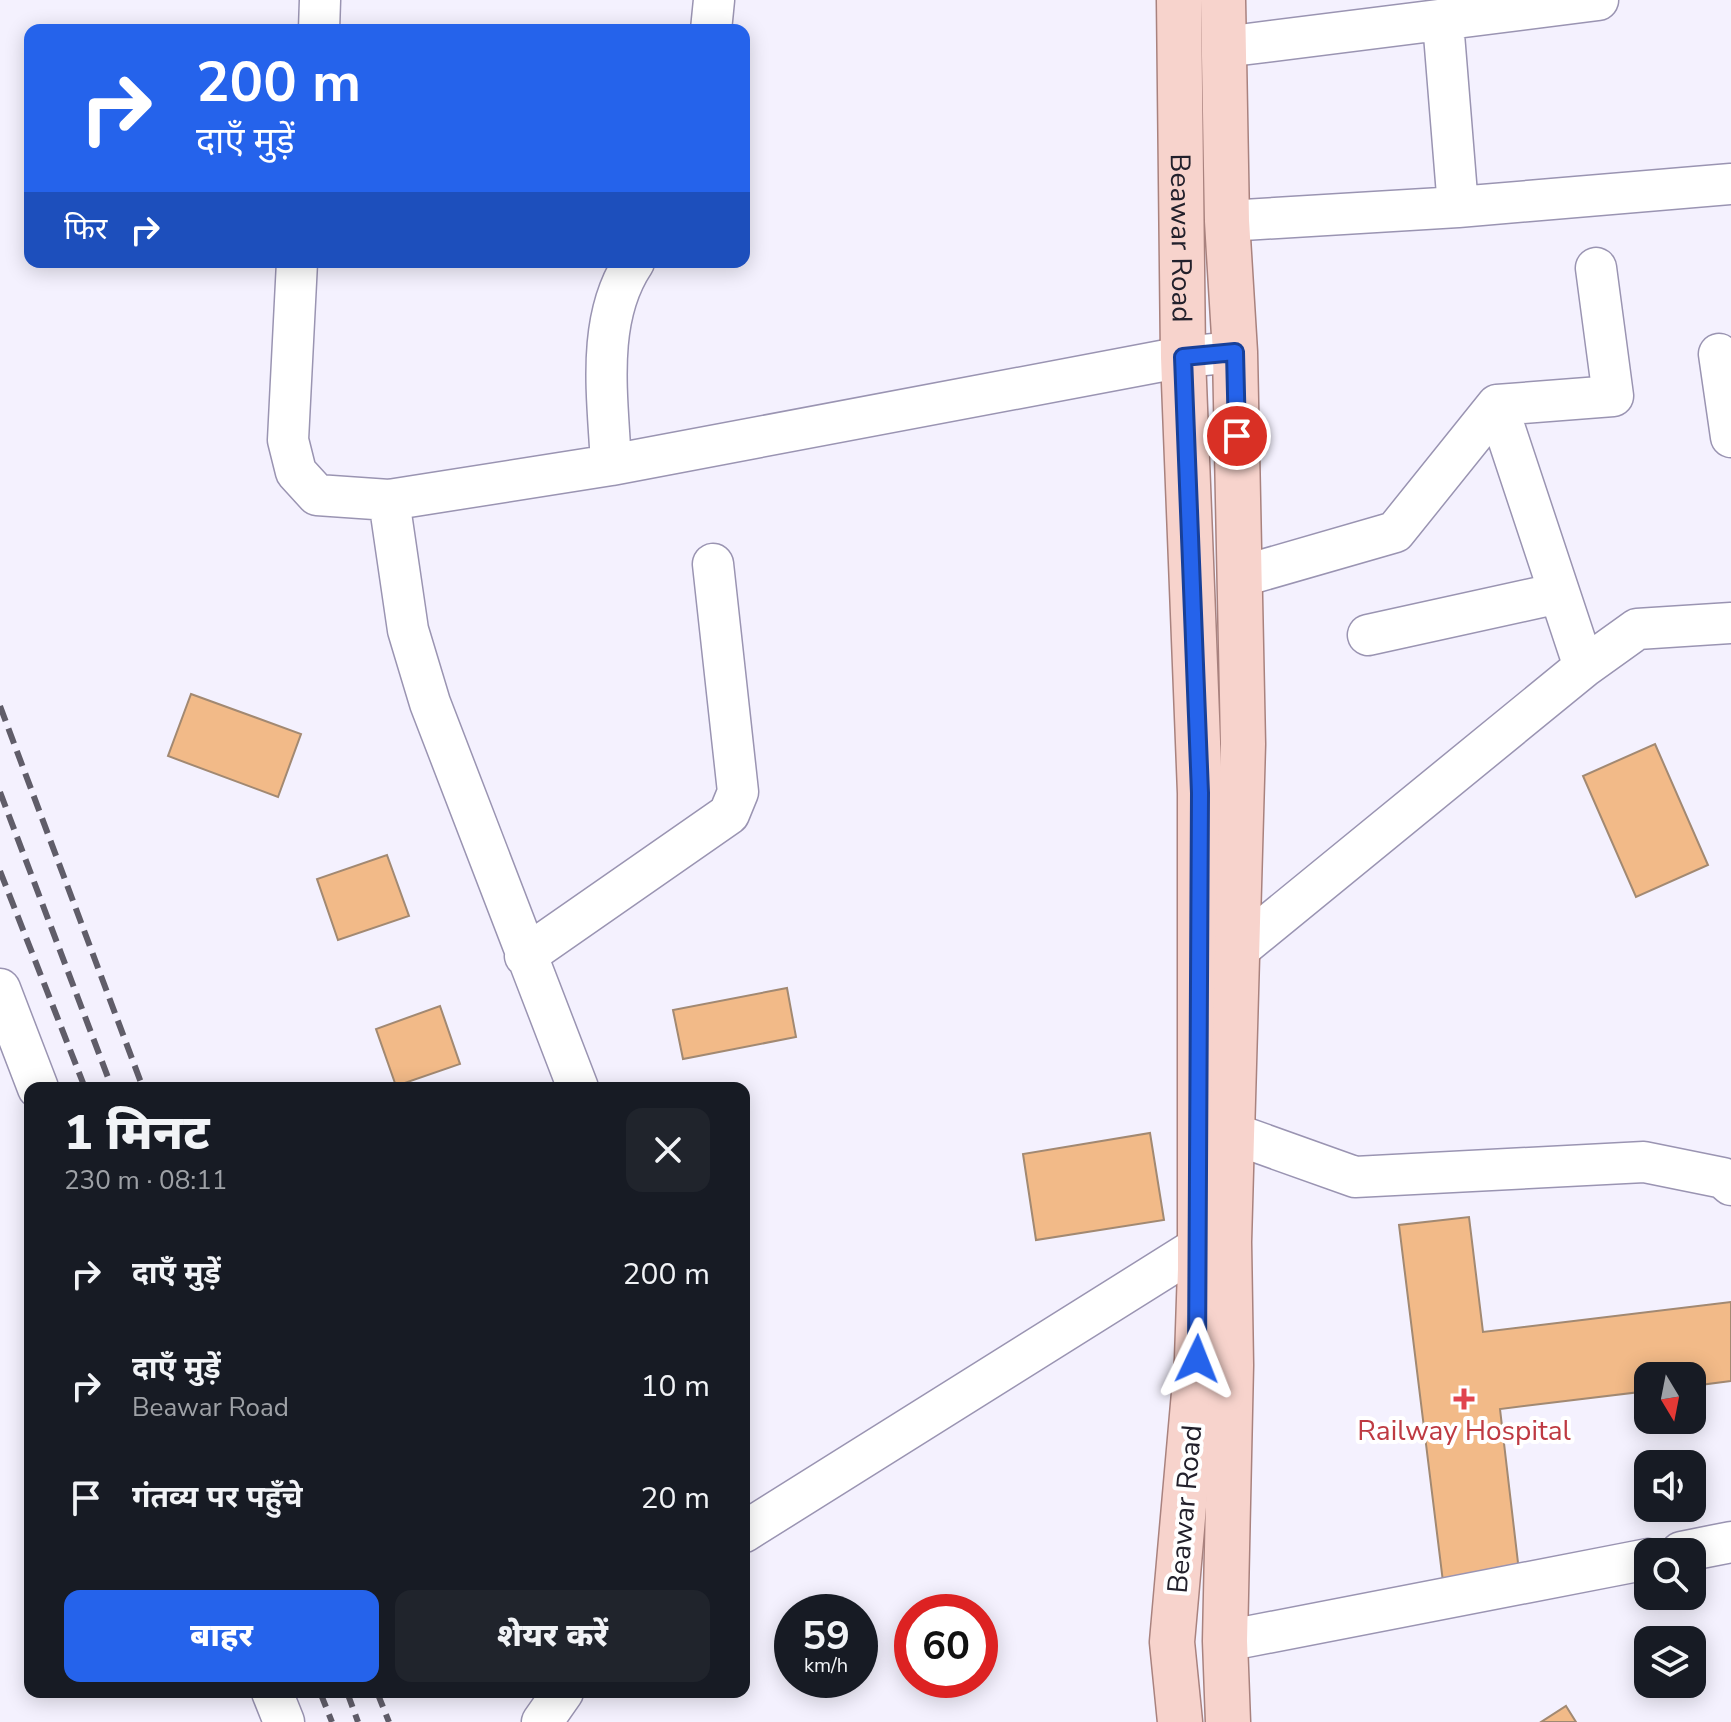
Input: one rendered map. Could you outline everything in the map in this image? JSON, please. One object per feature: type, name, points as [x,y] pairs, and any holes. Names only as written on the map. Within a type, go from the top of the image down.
[{"type":"main road","name":"Beawar Road","points":[[1179,0],[1183,357],[1199,736],[1220,955]]},
{"type":"main road","name":"Beawar Road","points":[[1223,0],[1227,221],[1235,352],[1243,744],[1220,955],[1210,1252],[1228,1722]]},
{"type":"main road","name":"Beawar Road","points":[[1180,1722],[1172,1642],[1214,1362]]},
{"type":"street","points":[[319,24],[320,0]]},
{"type":"street","points":[[712,24],[714,0]]},
{"type":"street","points":[[1224,47],[1443,22],[1598,0]]},
{"type":"street","points":[[1443,22],[1458,207]]},
{"type":"street","points":[[1227,221],[1458,207],[1731,184]]},
{"type":"street","points":[[297,268],[288,440],[296,472],[317,495],[389,500],[611,465],[1183,357],[1235,352]]},
{"type":"street","points":[[611,465],[609,337],[614,302],[631,268]]},
{"type":"street","points":[[1239,577],[1395,532],[1497,405],[1613,396],[1596,268]]},
{"type":"street","points":[[1719,354],[1731,437]]},
{"type":"street","points":[[1497,405],[1584,667]]},
{"type":"street","points":[[389,500],[408,630],[449,756],[576,1082]]},
{"type":"street","points":[[525,956],[729,814],[738,792],[713,564]]},
{"type":"street","points":[[1368,635],[1559,593]]},
{"type":"street","points":[[1220,955],[1584,667],[1637,629],[1731,623]]},
{"type":"street","points":[[0,989],[36,1082]]},
{"type":"street","points":[[1216,1127],[1283,1149],[1328,1170],[1355,1177],[1644,1162],[1723,1178],[1731,1185]]},
{"type":"street","points":[[750,1517],[1210,1252]]},
{"type":"street","points":[[1706,1547],[1731,1542]]},
{"type":"street","points":[[1225,1641],[1634,1562]]},
{"type":"street","points":[[274,1698],[284,1722]]},
{"type":"street","points":[[542,1722],[559,1698]]},
{"type":"building","points":[[191,694],[301,734],[278,797],[168,756]]},
{"type":"building","points":[[1655,744],[1708,865],[1636,897],[1583,776]]},
{"type":"building","points":[[387,855],[409,916],[338,940],[317,879]]},
{"type":"building","points":[[787,988],[796,1037],[683,1059],[673,1010]]},
{"type":"building","points":[[440,1006],[460,1064],[408,1082],[395,1082],[376,1029]]},
{"type":"building","points":[[1150,1133],[1164,1220],[1036,1240],[1023,1154]]},
{"type":"building","points":[[1469,1217],[1483,1332],[1731,1302],[1731,1381],[1706,1384],[1706,1362],[1634,1362],[1634,1393],[1500,1409],[1520,1580],[1444,1590],[1399,1225]]},
{"type":"building","points":[[1566,1706],[1576,1722],[1541,1722]]},
{"type":"railway","points":[[0,706],[141,1082]]},
{"type":"railway","points":[[0,792],[110,1082]]},
{"type":"railway","points":[[0,871],[83,1082]]},
{"type":"railway","points":[[322,1698],[332,1722]]},
{"type":"railway","points":[[349,1698],[358,1722]]},
{"type":"railway","points":[[379,1698],[389,1722]]},
{"type":"place","name":"Railway Hospital","points":[[1464,1399]]},
{"type":"route","points":[[1197,1359],[1200,1269],[1200,793],[1183,357],[1235,352],[1237,436]]}]
